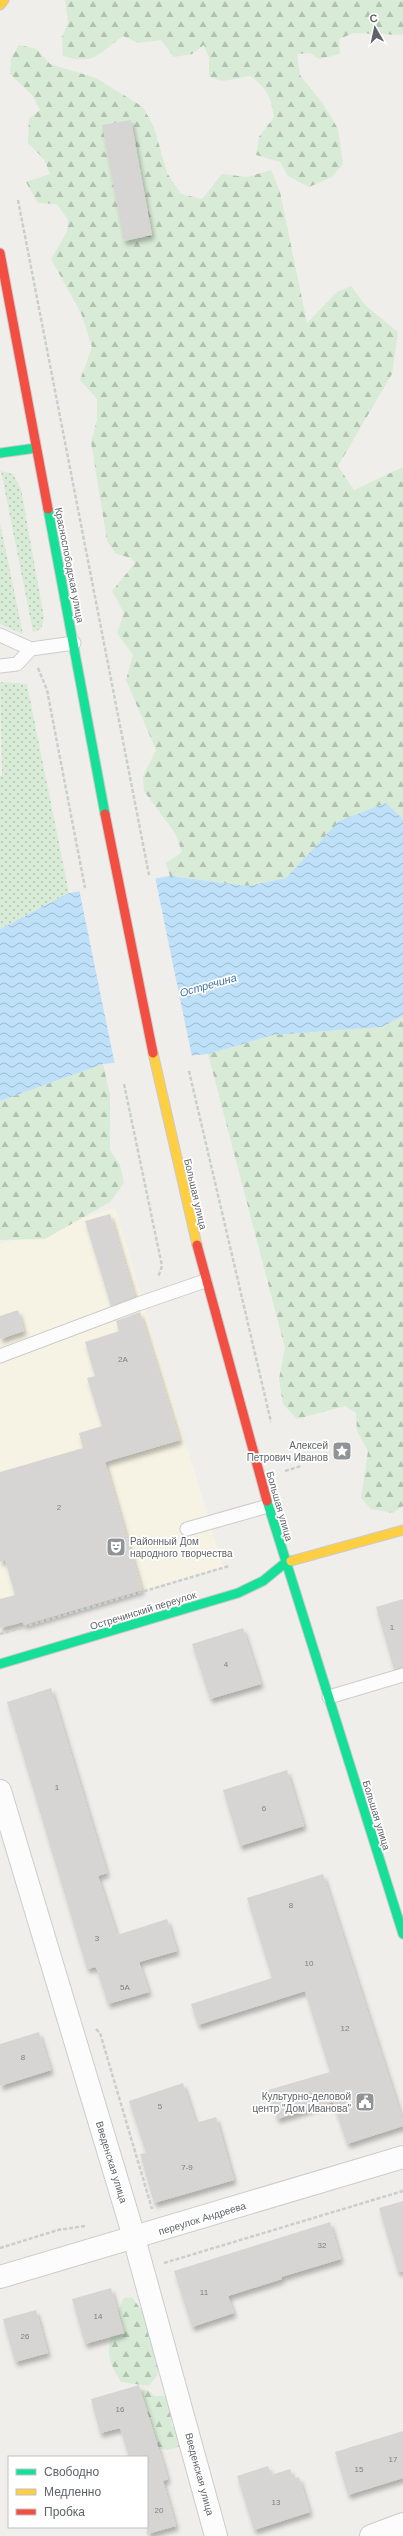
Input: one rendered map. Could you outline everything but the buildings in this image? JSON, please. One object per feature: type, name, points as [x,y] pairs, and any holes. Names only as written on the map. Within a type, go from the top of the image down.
[{"type":"main road","points":[[0,5],[4,0]]},
{"type":"main road","name":"Краснослободская улица","points":[[0,253],[117,880]]},
{"type":"main road","points":[[0,453],[36,448]]},
{"type":"main road","name":"Большая улица","points":[[117,880],[158,1077],[205,1282],[285,1563],[329,1697],[403,1934]]},
{"type":"main road","points":[[285,1563],[403,1530]]},
{"type":"main road","name":"Остречинский переулок","points":[[0,1664],[238,1593],[263,1581],[285,1563]]},
{"type":"street","name":"Введенская улица","points":[[0,1791],[135,2238],[216,2536]]},
{"type":"street","name":"переулок Андреева","points":[[0,2277],[403,2157]]},
{"type":"street","points":[[371,2536],[403,2524]]},
{"type":"lane","points":[[0,635],[31,649],[74,644]]},
{"type":"lane","points":[[0,666],[17,664],[31,649]]},
{"type":"lane","points":[[0,1356],[151,1299],[205,1282]]},
{"type":"lane","points":[[187,1529],[268,1506]]},
{"type":"lane","points":[[329,1697],[403,1675]]},
{"type":"path","points":[[18,200],[149,875]]},
{"type":"path","points":[[31,649],[47,690],[85,888]]},
{"type":"path","points":[[189,1071],[271,1422]]},
{"type":"path","points":[[124,1084],[162,1266],[151,1299]]},
{"type":"path","points":[[285,1471],[301,1466]]},
{"type":"path","points":[[0,1634],[229,1566]]},
{"type":"path","points":[[143,2269],[403,2191]]},
{"type":"path","points":[[0,2248],[58,2230],[93,2225]]},
{"type":"shaded area","points":[[115,1208],[223,1567],[0,1631],[0,1244]]},
{"type":"green space","points":[[65,0],[403,0],[403,35],[354,33],[339,39],[340,54],[319,59],[310,53],[297,54],[300,75],[324,105],[338,129],[343,164],[332,177],[309,187],[288,176],[280,162],[256,155],[259,137],[274,117],[270,98],[256,80],[250,76],[223,81],[209,77],[209,58],[204,45],[192,54],[174,57],[161,40],[139,43],[123,36],[90,59],[74,59],[63,56],[62,37],[68,23]]},
{"type":"green space","points":[[19,45],[37,49],[50,64],[96,78],[143,107],[154,127],[167,173],[181,194],[202,199],[222,174],[247,177],[271,170],[280,192],[307,323],[337,292],[351,286],[365,305],[398,332],[392,374],[338,466],[354,490],[403,467],[403,819],[386,803],[340,821],[286,878],[248,886],[170,876],[166,863],[182,852],[175,833],[144,791],[143,776],[156,750],[126,680],[133,655],[117,633],[124,613],[112,591],[135,563],[131,558],[116,554],[107,541],[91,442],[97,420],[97,399],[80,380],[92,347],[81,313],[51,259],[67,232],[68,220],[57,204],[38,203],[26,182],[50,174],[44,159],[28,143],[29,118],[40,110],[32,95],[10,74],[11,58]]},
{"type":"green space","points":[[1,471],[13,474],[21,489],[44,618],[41,629],[33,632]]},
{"type":"green space","points":[[0,523],[23,634],[0,624]]},
{"type":"green space","points":[[0,682],[27,684],[69,893],[0,929],[0,776],[2,776]]},
{"type":"green space","points":[[403,1016],[403,1506],[393,1513],[371,1509],[361,1498],[368,1451],[357,1431],[356,1413],[345,1406],[297,1419],[283,1404],[279,1379],[285,1348],[208,1054],[273,1035],[382,1027]]},
{"type":"green space","points":[[103,1064],[110,1095],[110,1150],[120,1165],[124,1183],[110,1202],[45,1239],[0,1240],[0,1101]]},
{"type":"green space","points":[[132,2297],[146,2317],[151,2341],[159,2364],[157,2376],[149,2386],[121,2382],[110,2359],[109,2353],[111,2337],[118,2311],[124,2298]]},
{"type":"green space","points":[[148,2390],[154,2396],[168,2396],[172,2426],[182,2432],[183,2438],[179,2447],[168,2450],[156,2448],[134,2391]]},
{"type":"water","name":"Остречина","points":[[386,803],[403,819],[403,1016],[382,1027],[273,1035],[208,1054],[103,1064],[0,1101],[0,929],[69,893],[170,876],[248,886],[286,878],[339,821]]},
{"type":"pier","points":[[155,877],[192,1057],[115,1065],[79,889]]},
{"type":"traffic: fast","points":[[0,453],[36,448]]},
{"type":"traffic: fast","points":[[48,509],[105,814]]},
{"type":"traffic: fast","points":[[267,1501],[403,1934]]},
{"type":"traffic: fast","points":[[0,1664],[238,1593],[263,1581],[285,1563],[291,1561]]},
{"type":"traffic: slow","points":[[0,5],[4,0]]},
{"type":"traffic: slow","points":[[153,1053],[197,1245]]},
{"type":"traffic: slow","points":[[291,1561],[403,1530]]},
{"type":"traffic: jam","points":[[0,253],[48,509]]},
{"type":"traffic: jam","points":[[105,814],[153,1053]]},
{"type":"traffic: jam","points":[[197,1245],[267,1501]]},
{"type":"place","name":"Алексей Петрович Иванов","points":[[342,1451]]},
{"type":"place","name":"Районный Дом народного творчества","points":[[116,1547]]},
{"type":"place","name":"Культурно-деловой центр \"Дом Иванова\"","points":[[365,2102]]}]
